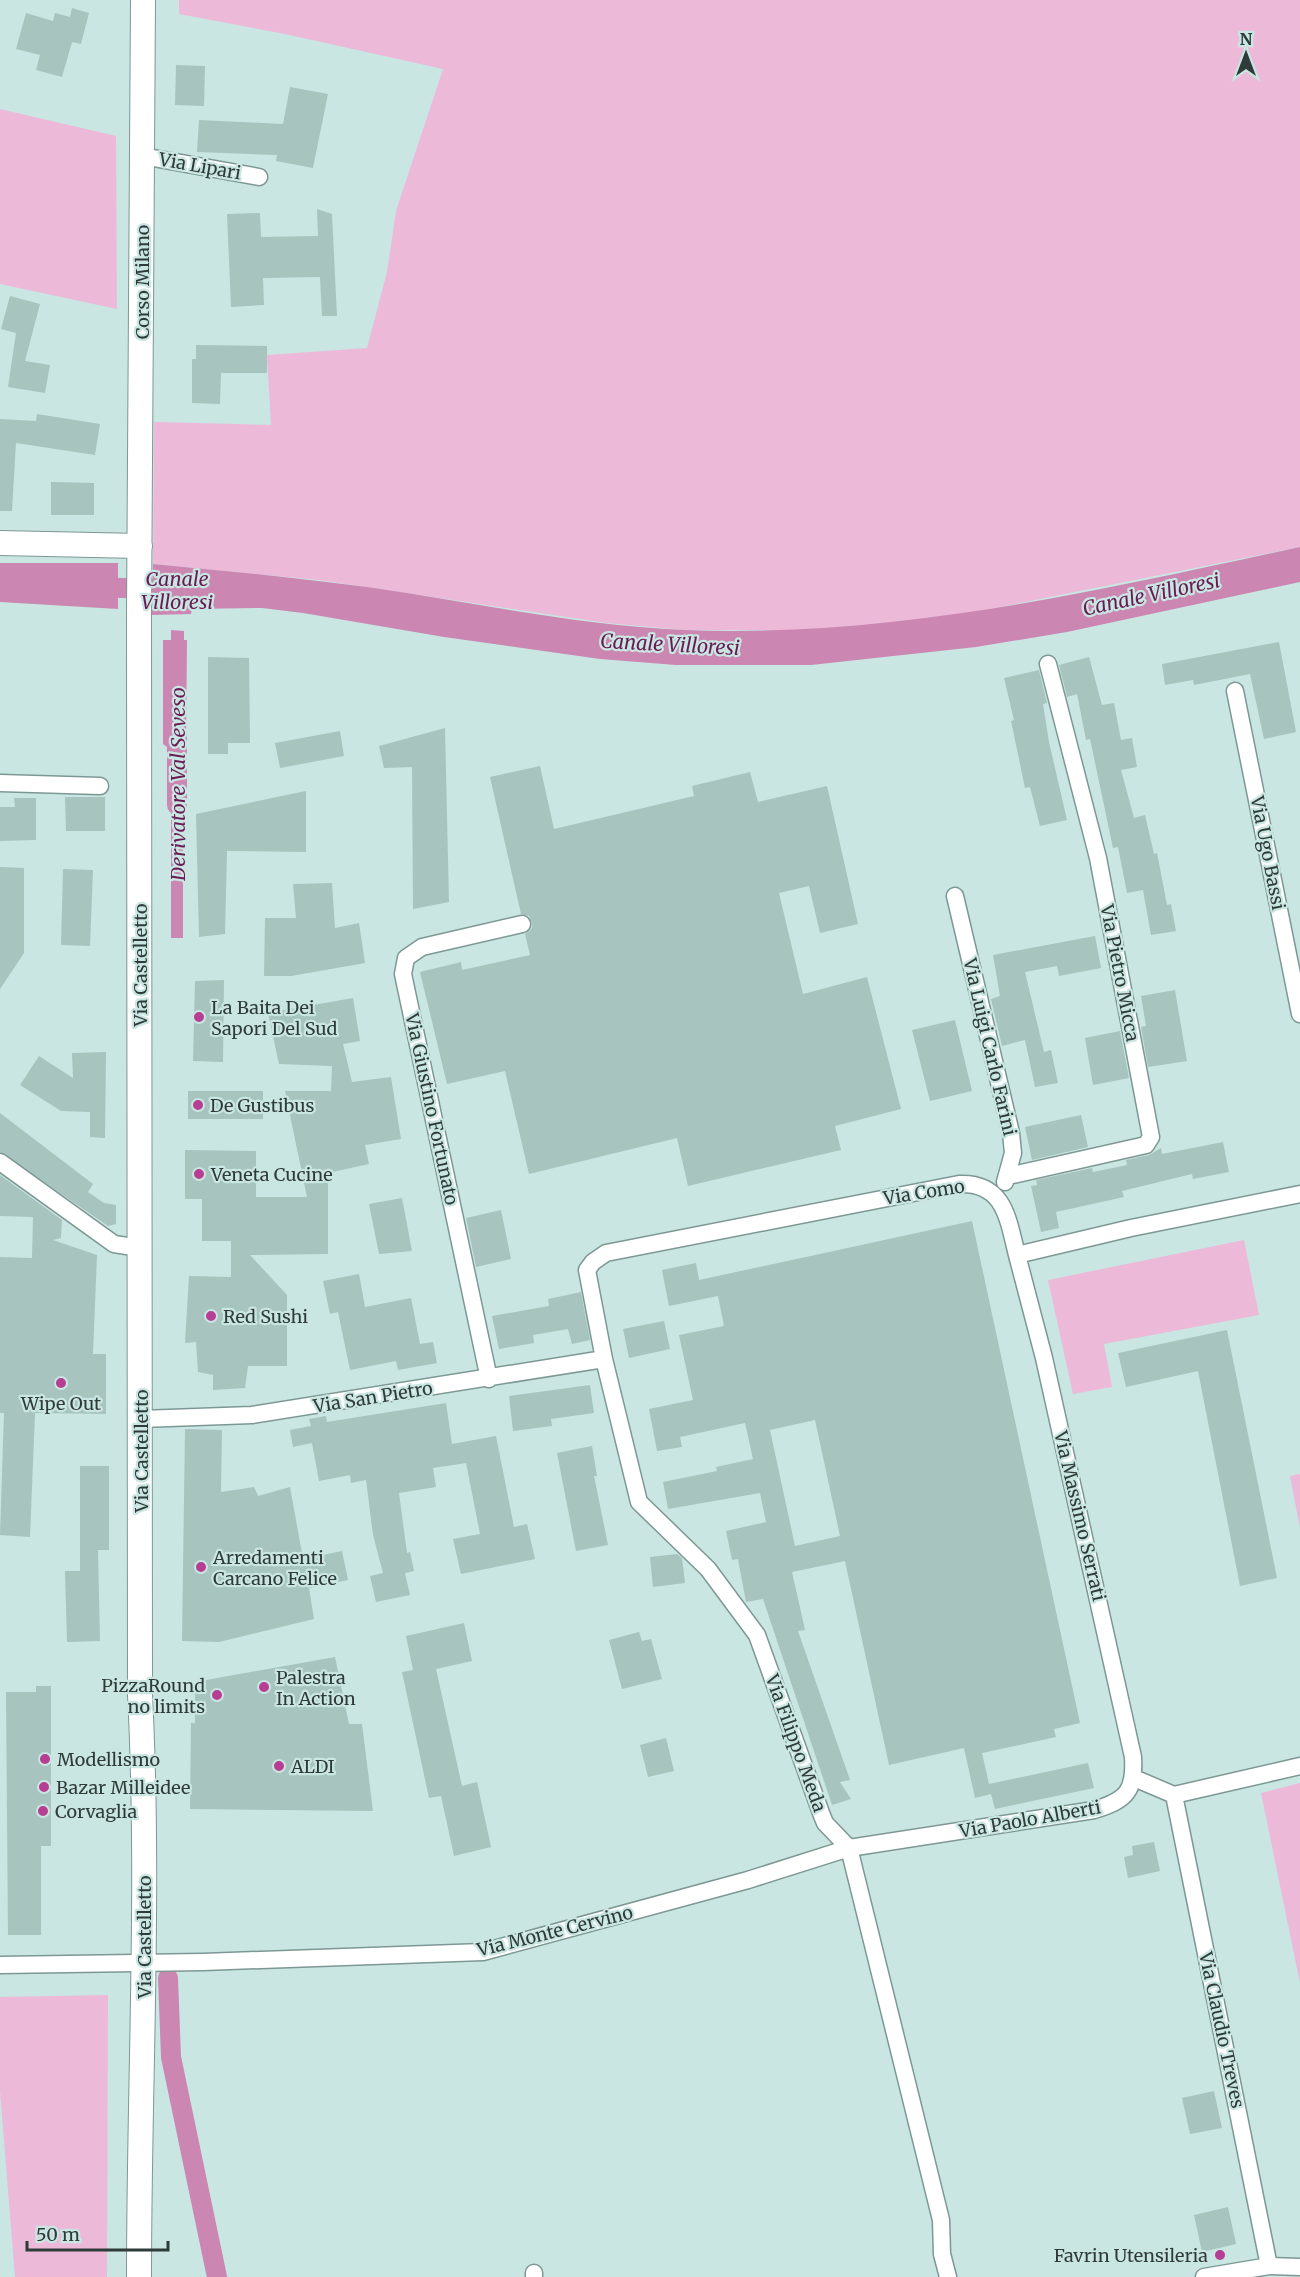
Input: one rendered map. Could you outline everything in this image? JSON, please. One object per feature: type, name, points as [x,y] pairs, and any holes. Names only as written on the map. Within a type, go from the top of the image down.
[{"type":"main road","name":"Corso Milano","points":[[140,619],[142,0]]},
{"type":"main road","points":[[0,543],[140,555]]},
{"type":"main road","name":"Via Castelletto","points":[[139,2277],[144,1962],[144,1758],[140,1695],[140,619]]},
{"type":"street","name":"Via Lipari","points":[[142,156],[259,177]]},
{"type":"street","name":"Via Pietro Micca","points":[[1008,1176],[1146,1145],[1151,1137],[1098,858],[1048,664]]},
{"type":"street","name":"Via Ugo Bassi","points":[[1235,691],[1300,1014]]},
{"type":"street","points":[[0,783],[100,786]]},
{"type":"street","name":"Via Luigi Carlo Farini","points":[[955,896],[1011,1133],[1013,1153],[1008,1176],[997,1196]]},
{"type":"street","name":"Via Giustino Fortunato","points":[[489,1379],[403,974],[406,958],[422,947],[522,924]]},
{"type":"street","points":[[0,1162],[114,1244],[140,1248]]},
{"type":"street","name":"Via Como","points":[[587,1277],[589,1266],[606,1253],[950,1185],[976,1185],[997,1196]]},
{"type":"street","points":[[997,1196],[1007,1217],[1017,1255],[1131,1228],[1300,1194]]},
{"type":"street","name":"Via Massimo Serrati","points":[[1017,1255],[1044,1358],[1109,1646],[1133,1757],[1134,1778]]},
{"type":"street","name":"Via Filippo Meda","points":[[587,1277],[604,1359],[639,1502],[716,1581],[757,1635],[820,1813],[825,1823],[849,1848]]},
{"type":"street","name":"Via San Pietro","points":[[141,1419],[252,1415],[604,1359]]},
{"type":"street","points":[[1134,1778],[1174,1795],[1300,1766]]},
{"type":"street","name":"Via Paolo Alberti","points":[[849,1848],[1094,1810],[1118,1802],[1127,1793],[1134,1778]]},
{"type":"street","name":"Via Claudio Treves","points":[[1174,1795],[1269,2266]]},
{"type":"street","points":[[849,1848],[940,2220],[942,2254],[948,2277]]},
{"type":"street","name":"Via Monte Cervino","points":[[0,1965],[483,1952],[736,1883],[849,1848]]},
{"type":"street","points":[[1204,2277],[1269,2266],[1300,2267]]},
{"type":"shaded area","points":[[179,0],[1300,0],[1300,547],[980,611],[869,626],[800,630],[683,630],[607,623],[319,580],[153,564],[154,422],[271,425],[267,355],[367,348],[387,272],[396,211],[443,69],[285,34],[179,14]]},
{"type":"shaded area","points":[[0,109],[116,136],[117,309],[0,284]]},
{"type":"shaded area","points":[[1244,1240],[1259,1315],[1104,1344],[1112,1387],[1073,1394],[1048,1280]]},
{"type":"shaded area","points":[[1300,1474],[1300,1528],[1290,1476]]},
{"type":"shaded area","points":[[1300,1783],[1300,1983],[1261,1793]]},
{"type":"shaded area","points":[[108,1995],[107,2277],[15,2277],[0,2091],[0,1997]]},
{"type":"water","name":"Canale Villoresi","points":[[1300,547],[1300,582],[1067,632],[976,647],[811,665],[676,665],[600,659],[262,608],[192,609],[191,614],[152,615],[153,564],[344,584],[615,625],[684,630],[763,631],[841,627],[918,619],[1071,595]]},
{"type":"water","name":"Canale Villoresi","points":[[0,563],[118,563],[118,609],[0,602]]},
{"type":"water","points":[[171,630],[184,631],[184,640],[187,640],[186,746],[180,750],[180,765],[171,762],[171,750],[163,744],[163,640],[171,640]]},
{"type":"water","points":[[180,778],[180,798],[183,798],[183,938],[171,938],[171,781]]},
{"type":"pier","points":[[118,563],[121,563],[121,609],[118,609]]},
{"type":"building","points":[[72,8],[89,13],[81,44],[72,42],[62,77],[36,70],[40,55],[16,49],[26,13],[53,21],[55,13],[70,17]]},
{"type":"building","points":[[176,65],[205,66],[204,106],[175,105]]},
{"type":"building","points":[[290,87],[328,94],[313,168],[276,161],[277,155],[197,152],[199,120],[283,124]]},
{"type":"building","points":[[317,209],[332,214],[337,316],[322,316],[320,277],[263,278],[264,305],[231,307],[227,214],[260,213],[261,237],[318,236]]},
{"type":"building","points":[[10,296],[40,304],[25,361],[50,365],[45,393],[8,387],[16,333],[1,329]]},
{"type":"building","points":[[196,345],[267,346],[267,373],[221,373],[220,404],[192,403],[192,359],[196,359]]},
{"type":"building","points":[[37,414],[100,424],[95,455],[16,443],[12,511],[0,511],[0,419],[36,421]]},
{"type":"building","points":[[51,482],[94,483],[94,515],[51,515]]},
{"type":"building","points":[[1279,642],[1296,732],[1264,739],[1250,674],[1194,685],[1193,680],[1165,685],[1162,664]]},
{"type":"building","points":[[208,657],[249,658],[250,743],[228,743],[228,754],[208,754]]},
{"type":"building","points":[[1089,657],[1102,705],[1114,703],[1121,740],[1132,738],[1137,767],[1121,770],[1134,818],[1145,815],[1154,854],[1157,853],[1167,905],[1171,904],[1176,931],[1151,935],[1143,890],[1127,893],[1118,847],[1113,848],[1090,739],[1086,740],[1077,694],[1067,697],[1059,665]]},
{"type":"building","points":[[1039,670],[1047,703],[1043,704],[1049,742],[1067,820],[1040,826],[1030,787],[1025,788],[1011,721],[1014,720],[1004,678]]},
{"type":"building","points":[[445,728],[449,902],[413,909],[412,767],[384,768],[379,746]]},
{"type":"building","points":[[340,731],[344,756],[280,768],[275,743]]},
{"type":"building","points":[[540,766],[554,829],[694,796],[692,786],[750,772],[758,802],[827,786],[858,924],[820,933],[809,886],[779,893],[803,994],[867,977],[901,1109],[835,1126],[841,1150],[688,1186],[677,1138],[529,1174],[505,1071],[447,1084],[420,972],[461,962],[462,970],[530,955],[525,934],[532,928],[532,922],[529,916],[521,914],[490,777]]},
{"type":"building","points":[[306,791],[306,852],[227,851],[225,934],[199,937],[196,814]]},
{"type":"building","points":[[65,797],[105,797],[105,831],[66,831]]},
{"type":"building","points":[[14,798],[36,798],[36,840],[0,841],[0,807],[15,807]]},
{"type":"building","points":[[0,867],[24,868],[24,953],[0,989]]},
{"type":"building","points":[[63,869],[93,870],[90,946],[61,945]]},
{"type":"building","points":[[332,883],[335,928],[359,923],[365,963],[291,976],[264,976],[265,918],[296,918],[293,884]]},
{"type":"building","points":[[1095,936],[1101,968],[1059,976],[1057,966],[1025,972],[1044,1052],[1051,1050],[1058,1083],[1035,1087],[1025,1040],[1002,1046],[991,999],[1000,996],[993,955]]},
{"type":"building","points":[[224,980],[223,1062],[193,1061],[195,981]]},
{"type":"building","points":[[1175,990],[1187,1061],[1148,1067],[1141,1027],[1146,1026],[1141,996]]},
{"type":"building","points":[[353,998],[360,1041],[343,1044],[352,1082],[391,1077],[401,1139],[365,1145],[369,1164],[328,1173],[328,1254],[250,1255],[287,1295],[287,1366],[248,1366],[245,1388],[213,1390],[213,1375],[198,1372],[196,1342],[185,1343],[189,1276],[231,1277],[231,1241],[202,1241],[202,1199],[185,1199],[185,1150],[256,1151],[256,1197],[307,1197],[285,1091],[331,1091],[332,1066],[279,1064],[268,1013]]},
{"type":"building","points":[[955,1020],[972,1091],[930,1101],[912,1030]]},
{"type":"building","points":[[1120,1031],[1129,1078],[1093,1085],[1085,1038]]},
{"type":"building","points":[[106,1052],[105,1138],[90,1137],[90,1112],[61,1111],[20,1085],[39,1056],[73,1078],[72,1053]]},
{"type":"building","points":[[188,1091],[263,1091],[263,1119],[188,1119]]},
{"type":"building","points":[[0,1113],[93,1184],[88,1192],[104,1203],[116,1205],[116,1224],[108,1226],[0,1152]]},
{"type":"building","points":[[1081,1115],[1088,1147],[1032,1160],[1025,1127]]},
{"type":"building","points":[[1223,1142],[1229,1172],[1193,1179],[1192,1174],[1122,1191],[1124,1197],[1056,1212],[1059,1228],[1041,1232],[1031,1186],[1037,1185],[1036,1180],[1092,1168],[1093,1172],[1127,1165],[1126,1160],[1149,1155],[1161,1148],[1162,1154]]},
{"type":"building","points":[[0,1175],[62,1220],[61,1238],[53,1240],[97,1255],[93,1354],[106,1354],[106,1414],[35,1413],[30,1537],[0,1535],[4,1413],[0,1413],[0,1257],[32,1258],[33,1217],[0,1216]]},
{"type":"building","points":[[402,1198],[412,1251],[379,1254],[369,1204]]},
{"type":"building","points":[[501,1210],[511,1259],[476,1267],[466,1218]]},
{"type":"building","points":[[972,1221],[1080,1723],[1054,1729],[1056,1737],[982,1753],[989,1784],[1088,1763],[1094,1788],[995,1809],[991,1794],[975,1798],[964,1748],[889,1765],[845,1561],[792,1572],[805,1630],[798,1631],[850,1780],[840,1782],[851,1799],[832,1805],[763,1599],[746,1602],[738,1559],[732,1560],[726,1531],[766,1522],[760,1493],[668,1509],[663,1482],[717,1471],[716,1467],[753,1459],[745,1423],[680,1437],[682,1447],[657,1451],[649,1409],[693,1400],[679,1335],[724,1326],[718,1296],[669,1306],[662,1270],[696,1263],[699,1280]],"holes":[[[815,1420],[840,1536],[795,1546],[770,1430]]]},
{"type":"building","points":[[359,1274],[365,1307],[411,1298],[420,1344],[433,1342],[437,1363],[398,1370],[396,1361],[350,1370],[338,1312],[330,1314],[323,1281]]},
{"type":"building","points":[[581,1292],[590,1340],[572,1344],[568,1329],[533,1335],[534,1343],[499,1349],[492,1316],[549,1306],[548,1299]]},
{"type":"building","points":[[664,1321],[670,1349],[629,1358],[623,1329]]},
{"type":"building","points":[[1227,1330],[1277,1578],[1240,1586],[1198,1371],[1126,1387],[1118,1353]]},
{"type":"building","points":[[590,1385],[594,1413],[551,1419],[552,1426],[513,1431],[509,1396]]},
{"type":"building","points":[[446,1403],[452,1444],[496,1436],[514,1527],[527,1524],[535,1559],[461,1574],[453,1539],[480,1534],[466,1463],[433,1468],[436,1487],[399,1493],[407,1553],[410,1552],[414,1571],[405,1573],[410,1595],[376,1602],[370,1576],[383,1573],[373,1535],[366,1480],[351,1483],[350,1475],[319,1481],[312,1443],[293,1447],[290,1430],[311,1426],[309,1419],[326,1416],[327,1422]]},
{"type":"building","points":[[185,1429],[222,1430],[221,1492],[254,1487],[258,1496],[290,1487],[303,1559],[342,1551],[348,1580],[309,1588],[314,1619],[219,1642],[182,1641]]},
{"type":"building","points":[[592,1446],[597,1476],[594,1476],[608,1545],[576,1551],[557,1453]]},
{"type":"building","points":[[80,1466],[109,1466],[109,1550],[98,1550],[100,1641],[67,1642],[65,1571],[80,1571]]},
{"type":"building","points":[[677,1554],[682,1558],[685,1583],[653,1587],[650,1557]]},
{"type":"building","points":[[464,1623],[472,1661],[436,1669],[462,1786],[477,1782],[491,1847],[454,1856],[441,1796],[429,1798],[402,1672],[413,1670],[406,1636]]},
{"type":"building","points":[[639,1632],[642,1641],[651,1639],[662,1679],[622,1689],[609,1640]]},
{"type":"building","name":"ALDI","points":[[335,1657],[349,1724],[362,1724],[373,1811],[190,1809],[191,1723],[195,1723],[195,1682]]},
{"type":"building","points":[[36,1686],[51,1686],[51,1846],[41,1846],[41,1935],[8,1935],[6,1692],[36,1692]]},
{"type":"building","points":[[666,1738],[674,1771],[648,1777],[640,1745]]},
{"type":"building","points":[[1154,1842],[1160,1871],[1128,1878],[1124,1857],[1133,1855],[1132,1846]]},
{"type":"building","points":[[1214,2091],[1222,2128],[1190,2134],[1182,2098]]},
{"type":"building","points":[[1228,2207],[1236,2244],[1202,2252],[1194,2215]]},
{"type":"waterway","name":"Canale Villoresi","points":[[93,587],[153,589]]},
{"type":"waterway","name":"Derivatore Val Seveso","points":[[177,738],[177,805]]},
{"type":"waterway","name":"Derivatore Val Seveso","points":[[168,1978],[171,2057],[217,2277]]},
{"type":"place","name":"La Baita Dei Sapori Del Sud","points":[[199,1017]]},
{"type":"place","name":"De Gustibus","points":[[198,1105]]},
{"type":"place","name":"Veneta Cucine","points":[[199,1174]]},
{"type":"place","name":"Red Sushi","points":[[211,1316]]},
{"type":"place","name":"Wipe Out","points":[[61,1383]]},
{"type":"place","name":"Arredamenti Carcano Felice","points":[[201,1567]]},
{"type":"place","name":"Palestra In Action","points":[[264,1687]]},
{"type":"place","name":"PizzaRound no limits","points":[[217,1695]]},
{"type":"place","name":"Modellismo","points":[[45,1759]]},
{"type":"place","name":"ALDI","points":[[279,1766]]},
{"type":"place","name":"Bazar Milleidee","points":[[44,1787]]},
{"type":"place","name":"Corvaglia","points":[[43,1811]]},
{"type":"place","name":"Favrin Utensileria","points":[[1220,2255]]}]
